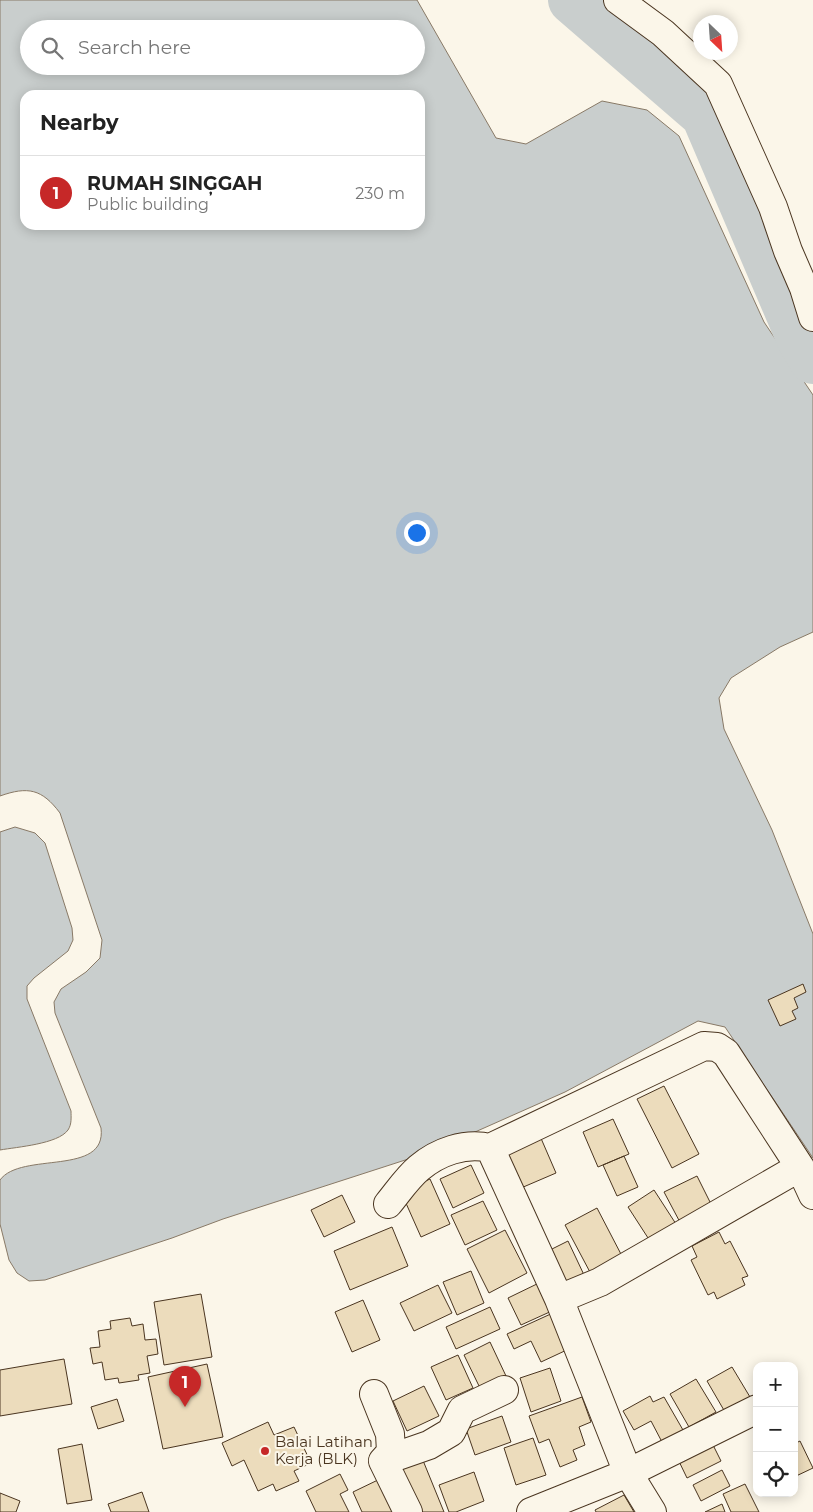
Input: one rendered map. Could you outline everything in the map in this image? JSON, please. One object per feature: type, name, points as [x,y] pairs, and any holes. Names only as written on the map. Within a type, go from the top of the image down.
[{"type":"street","points":[[618,0],[663,33],[718,84],[772,207],[804,288],[813,317]]},
{"type":"street","points":[[388,1204],[418,1169],[450,1150],[469,1146],[490,1148],[704,1046],[717,1047],[726,1053],[800,1167],[813,1195]]},
{"type":"street","points":[[490,1148],[559,1299],[628,1473],[652,1512]]},
{"type":"street","points":[[559,1299],[600,1282],[800,1167]]},
{"type":"street","points":[[384,1461],[429,1445],[450,1432],[462,1410],[504,1390]]},
{"type":"street","points":[[374,1394],[390,1434],[391,1452],[384,1461]]},
{"type":"street","points":[[531,1512],[628,1473],[753,1411]]},
{"type":"street","points":[[384,1461],[408,1512]]},
{"type":"shaded area","points":[[0,0],[417,0],[496,138],[526,144],[602,101],[647,110],[679,136],[764,322],[813,395],[813,632],[780,647],[731,678],[719,698],[724,729],[772,830],[813,934],[813,1158],[725,1027],[698,1021],[565,1092],[430,1152],[223,1219],[45,1280],[29,1281],[17,1273],[9,1260],[0,1224],[0,1180],[11,1171],[61,1162],[91,1153],[99,1143],[101,1128],[55,1013],[54,1002],[61,989],[86,972],[100,958],[102,940],[60,813],[40,794],[27,791],[0,796]]},
{"type":"shaded area","points":[[15,827],[35,833],[45,843],[72,928],[73,940],[68,951],[34,978],[27,986],[27,999],[71,1111],[71,1120],[68,1130],[56,1139],[0,1150],[0,832]]},
{"type":"building","points":[[803,984],[806,992],[794,998],[798,1008],[792,1011],[796,1019],[780,1026],[768,1000]]},
{"type":"building","points":[[664,1086],[699,1154],[672,1168],[637,1099]]},
{"type":"building","points":[[613,1119],[629,1154],[598,1167],[583,1132]]},
{"type":"building","points":[[540,1136],[556,1173],[514,1191],[498,1154]]},
{"type":"building","points":[[624,1156],[638,1187],[617,1196],[603,1165]]},
{"type":"building","points":[[471,1165],[484,1193],[453,1208],[440,1179]]},
{"type":"building","points":[[697,1176],[714,1210],[682,1226],[664,1192]]},
{"type":"building","points":[[430,1179],[450,1224],[421,1237],[401,1192]]},
{"type":"building","points":[[654,1190],[676,1224],[650,1241],[628,1207]]},
{"type":"building","points":[[342,1195],[355,1222],[324,1237],[311,1210]]},
{"type":"building","points":[[483,1201],[497,1230],[465,1245],[451,1215]]},
{"type":"building","points":[[597,1208],[623,1258],[591,1274],[565,1225]]},
{"type":"building","points":[[392,1227],[408,1266],[350,1290],[334,1251]]},
{"type":"building","points":[[505,1230],[527,1273],[489,1293],[467,1249]]},
{"type":"building","points":[[719,1232],[725,1244],[730,1241],[748,1276],[742,1278],[745,1285],[717,1299],[714,1292],[708,1295],[691,1260],[697,1257],[692,1246]]},
{"type":"building","points":[[568,1241],[585,1277],[558,1290],[540,1255]]},
{"type":"building","points":[[471,1271],[484,1303],[457,1315],[443,1282]]},
{"type":"building","points":[[541,1282],[554,1310],[521,1325],[508,1298]]},
{"type":"building","points":[[438,1285],[452,1313],[414,1331],[400,1303]]},
{"type":"building","points":[[201,1294],[212,1357],[164,1365],[154,1302]]},
{"type":"building","points":[[363,1300],[380,1340],[352,1352],[335,1312]]},
{"type":"building","points":[[490,1307],[500,1329],[456,1349],[446,1327]]},
{"type":"building","points":[[555,1312],[571,1348],[541,1362],[531,1341],[514,1349],[507,1334]]},
{"type":"building","points":[[130,1318],[132,1326],[143,1324],[145,1340],[156,1339],[158,1354],[147,1356],[150,1373],[138,1375],[139,1380],[119,1383],[118,1378],[105,1380],[102,1362],[93,1364],[90,1348],[100,1347],[98,1331],[111,1329],[110,1321]]},
{"type":"building","points":[[490,1342],[506,1376],[480,1388],[464,1355]]},
{"type":"building","points":[[458,1355],[473,1388],[446,1400],[431,1367]]},
{"type":"building","points":[[64,1359],[72,1404],[0,1416],[0,1370]]},
{"type":"building","points":[[207,1364],[223,1437],[163,1449],[148,1377]]},
{"type":"building","points":[[732,1367],[750,1397],[725,1412],[707,1381]]},
{"type":"building","points":[[550,1368],[561,1401],[531,1412],[520,1378]]},
{"type":"building","points":[[696,1379],[716,1412],[689,1427],[670,1394]]},
{"type":"building","points":[[424,1386],[439,1416],[407,1431],[393,1401]]},
{"type":"building","points":[[650,1396],[653,1402],[664,1397],[683,1430],[662,1442],[651,1421],[634,1430],[623,1411]]},
{"type":"building","points":[[582,1397],[591,1422],[579,1427],[585,1445],[573,1450],[577,1460],[560,1467],[549,1439],[539,1443],[529,1416]]},
{"type":"building","points":[[117,1399],[124,1421],[98,1429],[91,1407]]},
{"type":"building","points":[[502,1416],[511,1442],[475,1455],[466,1429]]},
{"type":"building","name":"Balai Latihan Kerja (BLK)","points":[[268,1422],[274,1435],[294,1427],[311,1463],[294,1471],[299,1481],[276,1491],[273,1484],[258,1491],[244,1460],[232,1466],[222,1443]]},
{"type":"building","points":[[708,1435],[721,1461],[687,1478],[674,1451]]},
{"type":"building","points":[[533,1438],[546,1475],[516,1485],[504,1448]]},
{"type":"building","points":[[800,1441],[813,1468],[798,1475],[798,1452],[798,1442]]},
{"type":"building","points":[[82,1444],[92,1500],[67,1504],[58,1449]]},
{"type":"building","points":[[422,1458],[444,1512],[410,1512],[393,1470]]},
{"type":"building","points":[[722,1470],[730,1486],[701,1501],[693,1485]]},
{"type":"building","points":[[474,1472],[484,1501],[456,1512],[449,1512],[439,1485]]},
{"type":"building","points":[[340,1474],[348,1490],[340,1494],[349,1512],[316,1512],[306,1491]]},
{"type":"building","points":[[382,1478],[394,1512],[362,1512],[353,1492]]},
{"type":"building","points":[[745,1484],[759,1512],[731,1512],[723,1494]]},
{"type":"building","points":[[142,1492],[149,1512],[111,1512],[108,1504]]},
{"type":"building","points":[[0,1493],[20,1501],[16,1512],[0,1512]]},
{"type":"building","points":[[624,1495],[634,1512],[596,1512],[595,1510]]},
{"type":"building","points":[[722,1504],[725,1512],[705,1512]]},
{"type":"waterway","points":[[572,0],[705,115],[801,340],[813,360]]},
{"type":"place","name":"RUMAH SINĢGAH","points":[[185,1407]]},
{"type":"place","name":"Balai Latihan Kerja (BLK)","points":[[265,1451]]}]
